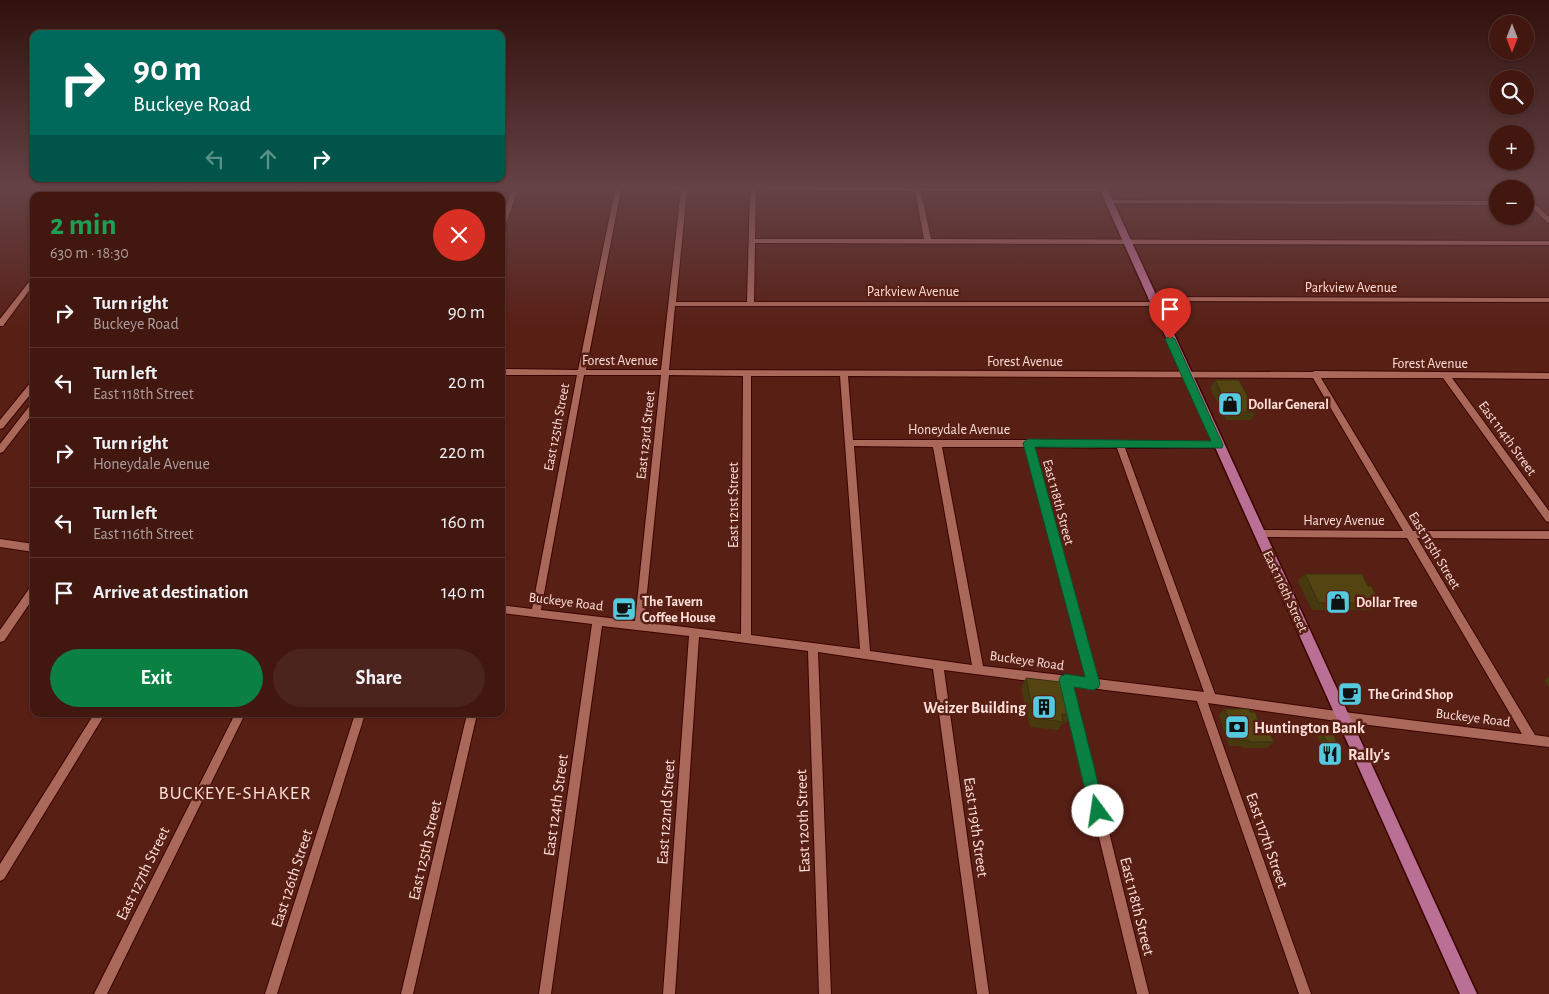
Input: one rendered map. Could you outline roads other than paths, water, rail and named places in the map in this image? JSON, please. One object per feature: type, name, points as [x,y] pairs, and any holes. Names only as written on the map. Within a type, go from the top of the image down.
[{"type":"main road","name":"East 116th Street","points":[[1123,234],[1469,994]]},
{"type":"street","name":"East 125th Street","points":[[536,613],[609,234]]},
{"type":"street","name":"East 123rd Street","points":[[639,625],[679,234]]},
{"type":"street","points":[[750,304],[752,234]]},
{"type":"street","points":[[927,234],[928,242]]},
{"type":"street","points":[[752,242],[1549,243]]},
{"type":"street","points":[[0,324],[30,285]]},
{"type":"street","name":"Parkview Avenue","points":[[671,304],[1549,300]]},
{"type":"street","name":"Forest Avenue","points":[[505,372],[1549,376]]},
{"type":"street","name":"East 121st Street","points":[[746,638],[747,373]]},
{"type":"street","points":[[844,373],[865,654]]},
{"type":"street","name":"East 115th Street","points":[[1315,374],[1531,740]]},
{"type":"street","name":"East 114th Street","points":[[1445,375],[1549,518]]},
{"type":"street","points":[[0,426],[30,389]]},
{"type":"street","points":[[0,450],[30,411]]},
{"type":"street","name":"Honeydale Avenue","points":[[849,443],[1218,445]]},
{"type":"street","points":[[937,443],[978,668]]},
{"type":"street","name":"East 118th Street","points":[[1028,443],[1093,684]]},
{"type":"street","name":"East 117th Street","points":[[1120,445],[1305,994]]},
{"type":"street","name":"Harvey Avenue","points":[[1259,534],[1549,535]]},
{"type":"street","points":[[0,543],[30,547]]},
{"type":"street","points":[[0,638],[30,595]]},
{"type":"street","name":"Buckeye Road","points":[[505,609],[746,638],[938,665],[978,668],[1206,697],[1344,717],[1549,742]]},
{"type":"street","name":"East 124th Street","points":[[545,994],[598,620]]},
{"type":"street","name":"East 122nd Street","points":[[669,994],[694,632]]},
{"type":"street","name":"East 120th Street","points":[[813,647],[825,994]]},
{"type":"street","name":"East 119th Street","points":[[938,665],[984,994]]},
{"type":"street","name":"East 118th Street","points":[[1066,680],[1143,994]]},
{"type":"street","points":[[0,875],[98,717]]},
{"type":"street","name":"East 127th Street","points":[[100,994],[238,717]]},
{"type":"street","name":"East 126th Street","points":[[271,994],[359,717]]},
{"type":"street","name":"East 125th Street","points":[[407,994],[471,717]]},
{"type":"place","name":"Dollar General","points":[[1230,404]]},
{"type":"place","name":"Dollar Tree","points":[[1338,602]]},
{"type":"place","name":"The Tavern Coffee House","points":[[624,609]]},
{"type":"place","name":"The Grind Shop","points":[[1350,694]]},
{"type":"place","name":"Weizer Building","points":[[1044,707]]},
{"type":"place","name":"Huntington Bank","points":[[1237,727]]},
{"type":"place","name":"Rally's","points":[[1330,754]]},
{"type":"district","name":"BUCKEYE-SHAKER","points":[[235,792]]}]
